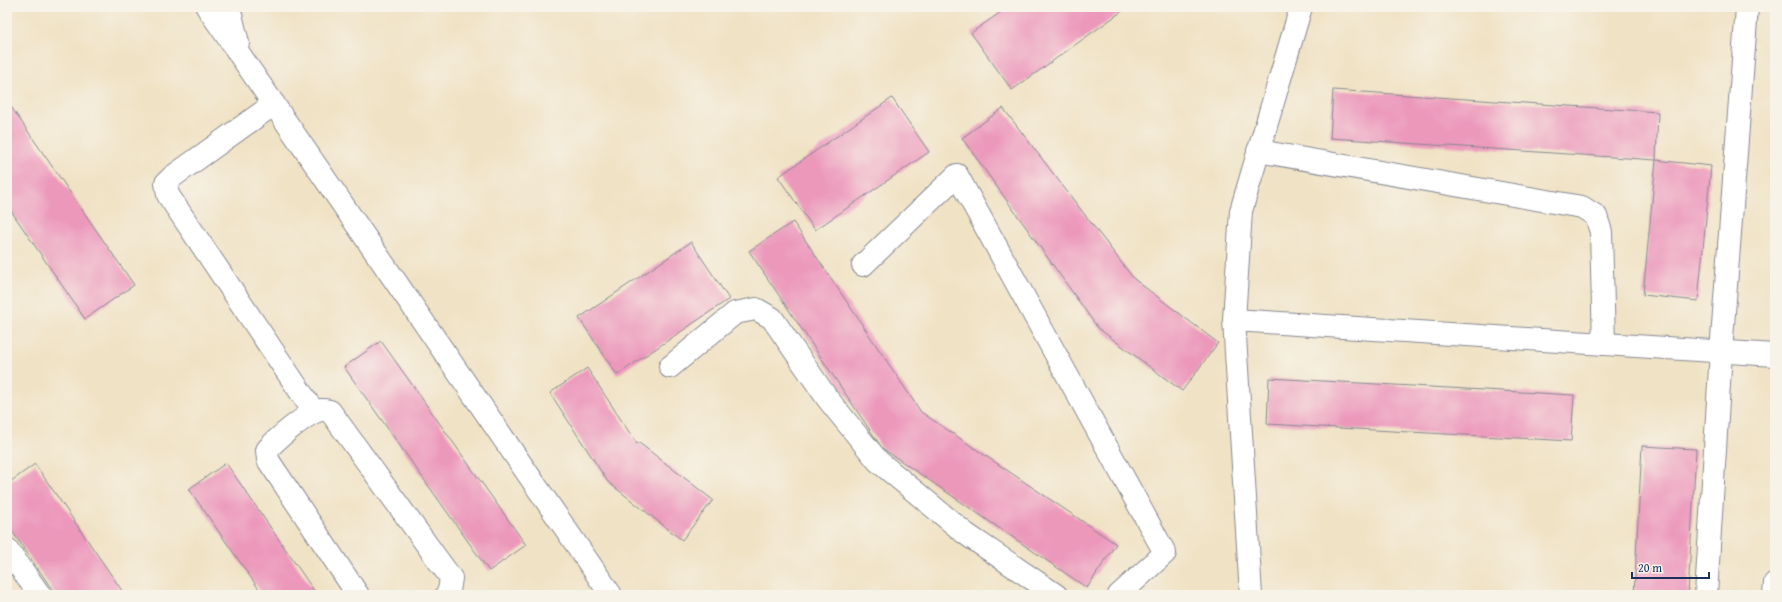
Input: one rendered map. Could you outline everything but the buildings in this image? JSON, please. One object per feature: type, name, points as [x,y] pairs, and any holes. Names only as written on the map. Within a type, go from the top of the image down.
[{"type":"lane","points":[[208,7],[611,595]]},
{"type":"lane","points":[[229,7],[242,58]]},
{"type":"lane","points":[[1251,595],[1234,320],[1241,211],[1301,7]]},
{"type":"lane","points":[[1706,595],[1721,352],[1747,7]]},
{"type":"lane","points":[[274,104],[172,177],[166,183],[168,195],[314,412]]},
{"type":"lane","points":[[1258,151],[1582,207],[1596,216],[1601,232],[1604,344]]},
{"type":"lane","points":[[863,265],[957,175],[1165,553],[1119,595]]},
{"type":"lane","points":[[670,367],[735,313],[756,309],[772,318],[827,398],[878,461],[966,534],[1056,595]]},
{"type":"lane","points":[[1234,320],[1775,355]]},
{"type":"lane","points":[[358,595],[268,460],[267,450],[274,441],[314,412],[322,410],[330,412],[451,578],[450,591],[446,595]]},
{"type":"lane","points":[[7,549],[40,595]]},
{"type":"lane","points":[[1774,595],[1775,583]]}]
